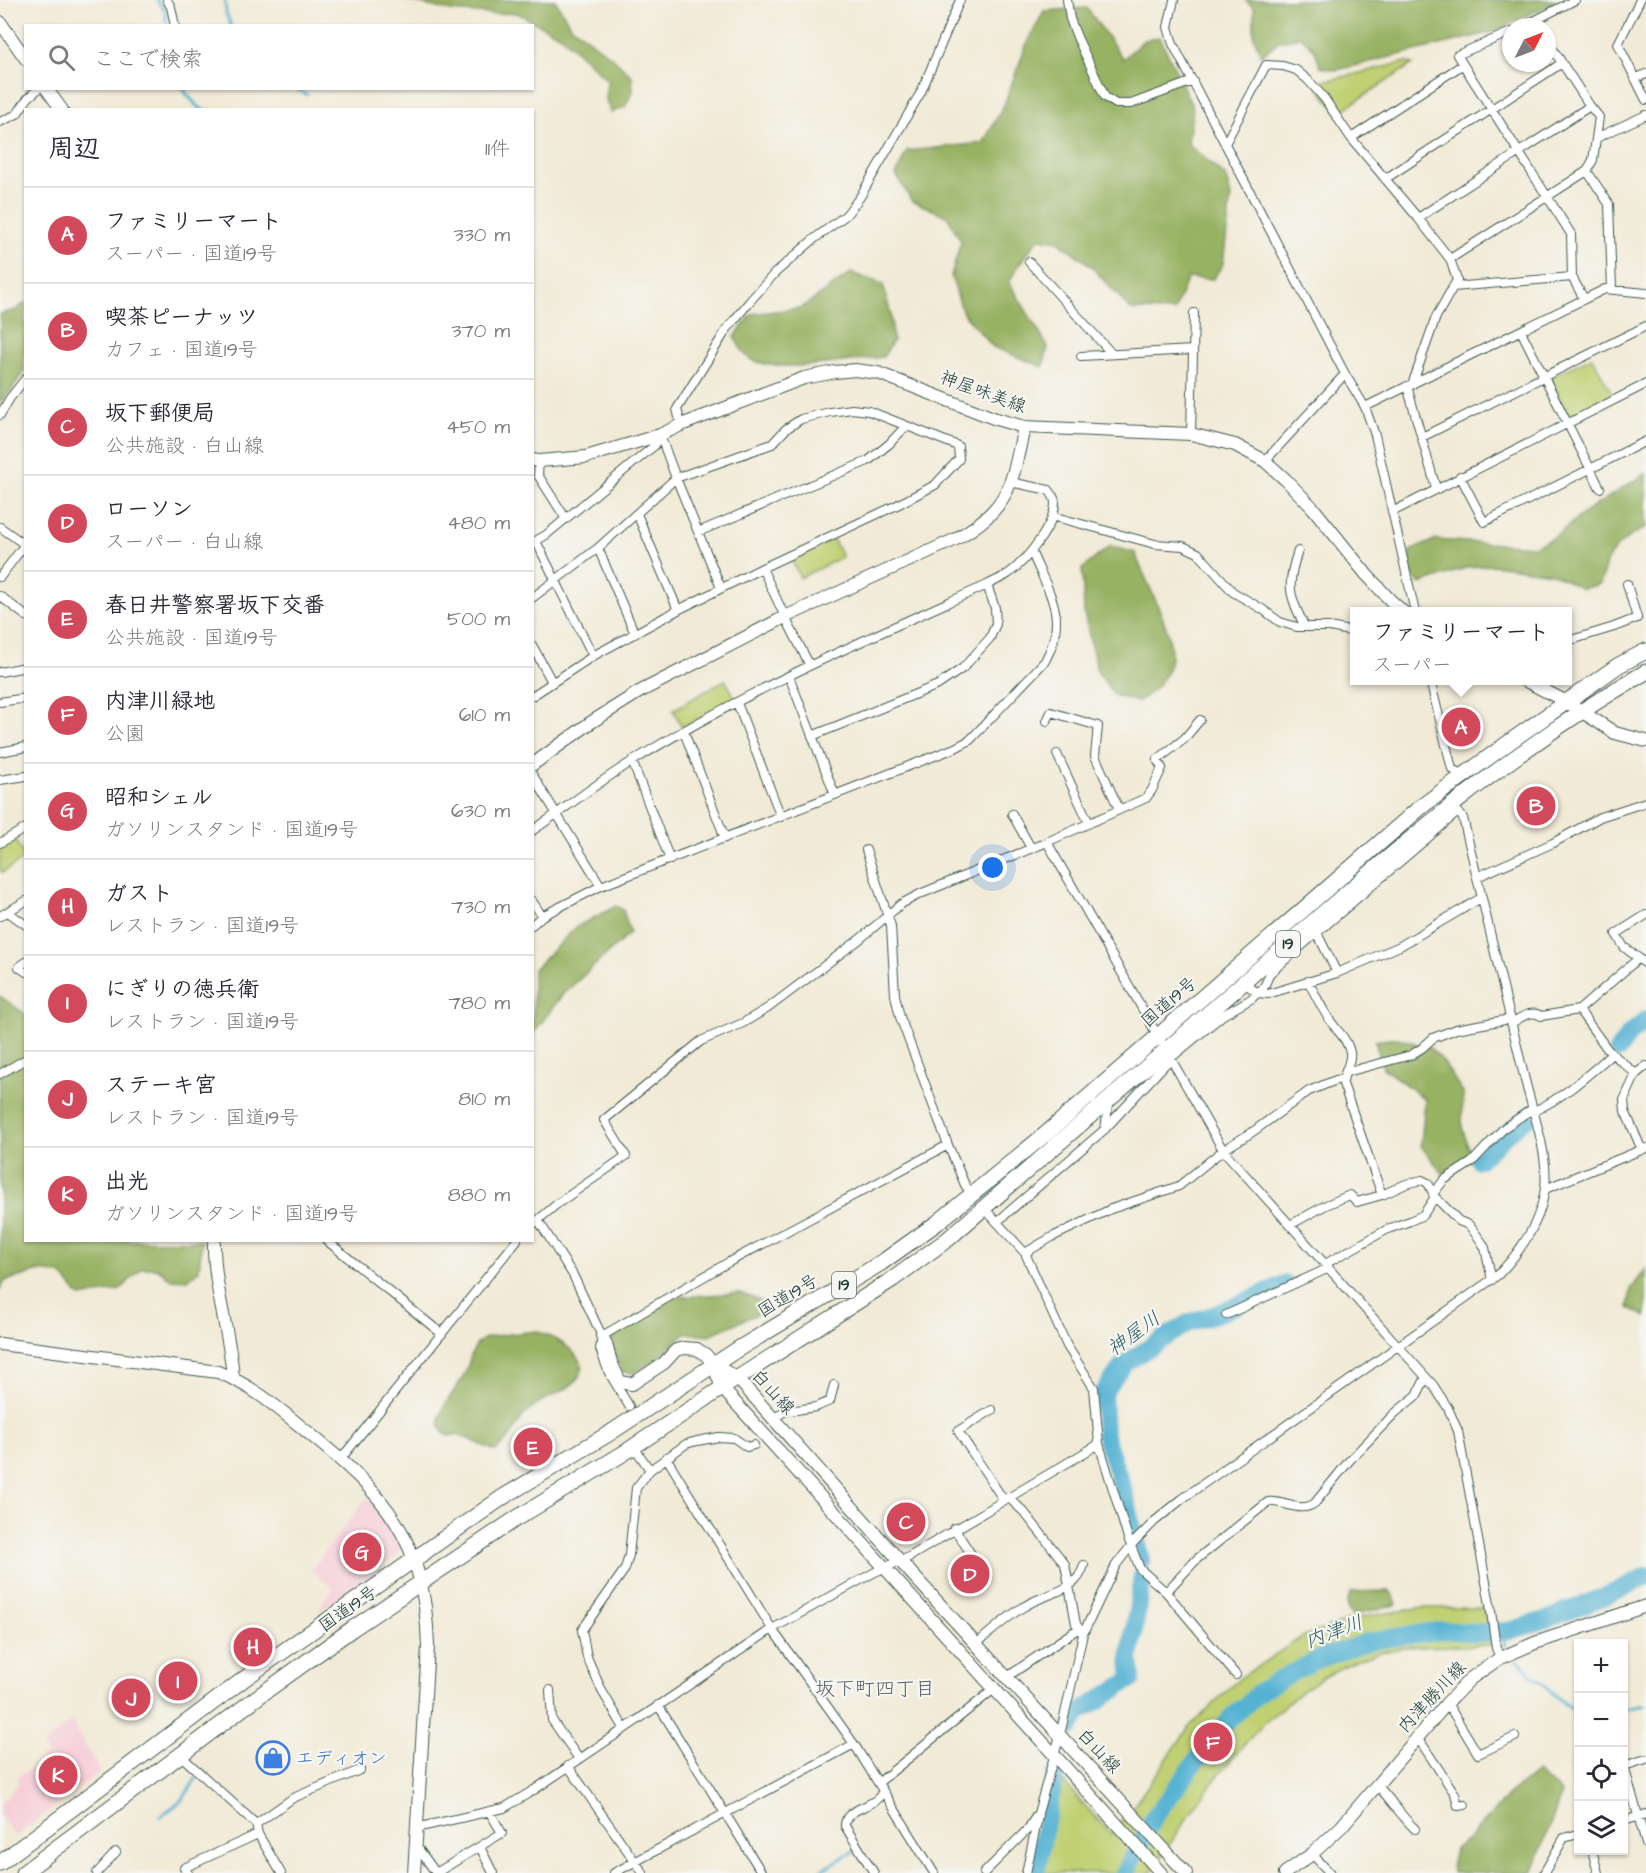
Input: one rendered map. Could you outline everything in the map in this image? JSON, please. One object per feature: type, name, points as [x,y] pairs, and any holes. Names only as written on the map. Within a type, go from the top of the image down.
[{"type":"highway","name":"国道19号","points":[[23,1873],[352,1629],[517,1518],[634,1447],[722,1388],[893,1280],[948,1239],[1109,1100],[1457,772],[1567,702],[1619,665],[1645,651]]},
{"type":"highway","name":"国道19号","points":[[0,1863],[248,1676],[503,1497],[610,1433],[713,1364],[881,1263],[973,1196],[1102,1077],[1165,1048],[1337,901],[1455,808],[1525,749],[1582,710],[1646,672]]},
{"type":"street","points":[[167,0],[175,24]]},
{"type":"street","points":[[681,425],[677,409],[727,330],[775,273],[846,215],[860,197],[921,92],[960,0]]},
{"type":"street","points":[[1067,0],[1070,19],[1077,38],[1105,97],[1116,104],[1131,104],[1193,81]]},
{"type":"street","points":[[1174,0],[1168,27],[1173,44],[1345,374],[1365,407],[1375,435],[1414,607]]},
{"type":"street","points":[[1546,18],[1575,0]]},
{"type":"street","points":[[1640,0],[1618,44],[1646,100]]},
{"type":"street","points":[[0,22],[24,56]]},
{"type":"street","points":[[1502,36],[1457,55],[1571,234],[1572,277],[1584,299]]},
{"type":"street","points":[[1450,260],[1587,171],[1593,160],[1599,117],[1556,54]]},
{"type":"street","points":[[1385,179],[1562,63]]},
{"type":"street","points":[[1225,144],[1266,65],[1283,66],[1296,70],[1323,98],[1351,138],[1450,260],[1456,280],[1436,317],[1410,385],[1436,488]]},
{"type":"street","points":[[1351,138],[1462,65]]},
{"type":"street","points":[[1636,78],[1646,74]]},
{"type":"street","points":[[0,122],[17,114],[37,90]]},
{"type":"street","points":[[47,90],[61,108]]},
{"type":"street","points":[[1418,218],[1590,106]]},
{"type":"street","points":[[1596,138],[1646,115]]},
{"type":"street","points":[[1587,171],[1609,204],[1612,289]]},
{"type":"street","points":[[1029,262],[1112,354]]},
{"type":"street","points":[[1453,287],[1572,277]]},
{"type":"street","points":[[1365,407],[1605,289],[1646,292]]},
{"type":"street","points":[[1191,434],[1194,313]]},
{"type":"street","points":[[1422,437],[1646,326]]},
{"type":"street","points":[[1521,331],[1600,488]]},
{"type":"street","points":[[1082,356],[1193,350]]},
{"type":"street","name":"神屋味美線","points":[[536,461],[586,457],[660,435],[804,378],[855,370],[887,376],[996,419],[1024,427],[1191,434],[1235,445],[1265,461],[1313,508],[1366,574],[1398,607]]},
{"type":"street","points":[[1265,461],[1345,374]]},
{"type":"street","points":[[0,415],[24,380]]},
{"type":"street","points":[[1392,512],[1646,384]]},
{"type":"street","points":[[534,597],[598,548],[676,478],[772,444],[786,429],[801,419],[852,409],[869,411],[958,446],[959,459],[935,485],[678,610],[593,656],[534,695]]},
{"type":"street","points":[[698,532],[868,461],[906,426]]},
{"type":"street","points":[[534,764],[590,723],[639,692],[784,617],[962,536],[988,518],[1005,497],[1011,482],[1024,427]]},
{"type":"street","points":[[660,435],[721,588]]},
{"type":"street","points":[[593,656],[534,542],[566,519],[654,446],[660,435]]},
{"type":"street","points":[[1460,476],[1484,522],[1646,441]]},
{"type":"street","points":[[536,461],[538,475],[566,519]]},
{"type":"street","points":[[534,830],[632,761],[809,664],[1008,574],[1032,553],[1052,516],[1055,502],[1049,490],[1011,482]]},
{"type":"street","points":[[637,514],[678,610]]},
{"type":"street","points":[[1052,516],[1155,544],[1184,546],[1198,552],[1233,592],[1280,622],[1350,631]]},
{"type":"street","points":[[0,527],[24,542]]},
{"type":"street","points":[[0,577],[24,544]]},
{"type":"street","points":[[598,548],[635,634]]},
{"type":"street","points":[[1298,551],[1291,571],[1290,589],[1294,607],[1305,627]]},
{"type":"street","points":[[534,923],[542,916],[601,886],[781,817],[970,740],[1045,661],[1053,646],[1057,630],[1056,611],[1032,553]]},
{"type":"street","points":[[762,568],[809,664]]},
{"type":"street","points":[[1572,640],[1637,618],[1627,584]]},
{"type":"street","points":[[812,736],[938,685],[963,668],[990,638],[996,624],[995,608],[987,585]]},
{"type":"street","points":[[0,596],[24,614]]},
{"type":"street","points":[[534,649],[552,682]]},
{"type":"street","points":[[0,671],[24,667]]},
{"type":"street","points":[[789,676],[835,795]]},
{"type":"street","points":[[1431,685],[1457,772]]},
{"type":"street","points":[[1542,685],[1615,733],[1646,741]]},
{"type":"street","points":[[0,702],[24,698]]},
{"type":"street","points":[[737,703],[781,817]]},
{"type":"street","points":[[1047,720],[1051,712],[1098,726],[1095,756],[1119,809]]},
{"type":"street","points":[[713,1364],[697,1349],[684,1348],[676,1350],[664,1363],[632,1384],[620,1382],[606,1344],[573,1275],[535,1222],[626,1156],[604,1120],[701,1041],[743,1023],[768,1008],[901,904],[1146,798],[1162,768],[1157,760],[1184,739],[1200,720]]},
{"type":"street","points":[[684,732],[725,838]]},
{"type":"street","points":[[0,752],[24,747]]},
{"type":"street","points":[[1057,754],[1089,823]]},
{"type":"street","points":[[632,761],[670,860]]},
{"type":"street","points":[[0,780],[24,776]]},
{"type":"street","points":[[534,777],[601,886]]},
{"type":"street","points":[[1477,877],[1553,843],[1600,817],[1646,802]]},
{"type":"street","points":[[998,1221],[1104,1130],[1165,1048],[1251,999],[1264,987],[1270,973],[1455,808],[1463,818],[1545,1160],[1545,1189],[1537,1216],[1525,1242],[1510,1262],[1491,1280],[1182,1499],[1155,1521],[1116,1565],[1081,1631],[1060,1735],[1038,1813],[1026,1873]]},
{"type":"street","points":[[1012,814],[1031,848]]},
{"type":"street","points":[[0,843],[24,829]]},
{"type":"street","points":[[1047,842],[1223,1150],[1426,1377],[1448,1408],[1458,1431],[1500,1658]]},
{"type":"street","points":[[866,850],[891,927],[895,995],[900,1017],[948,1145],[965,1185],[973,1196]]},
{"type":"street","points":[[1244,982],[1258,993],[1268,994],[1337,973],[1400,946],[1481,898]]},
{"type":"street","points":[[4,914],[24,902]]},
{"type":"street","points":[[534,904],[542,916]]},
{"type":"street","points":[[4,914],[24,924]]},
{"type":"street","points":[[1025,1253],[1052,1237],[1111,1209],[1179,1186],[1223,1150],[1251,1133],[1309,1091],[1329,1082],[1411,1055],[1433,1038],[1456,1029],[1511,1021],[1532,1012],[1539,1013],[1541,1016],[1580,1010],[1642,961],[1624,947],[1616,934],[1646,915]]},
{"type":"street","points":[[1317,933],[1337,973]]},
{"type":"street","points":[[1308,981],[1329,1020],[1344,1037],[1350,1051],[1350,1060],[1343,1084],[1382,1195]]},
{"type":"street","points":[[1580,1010],[1608,1050],[1636,1074]]},
{"type":"street","points":[[1226,1315],[1327,1266],[1388,1229],[1423,1215],[1444,1180],[1473,1162],[1504,1128],[1532,1110],[1550,1104],[1570,1091],[1612,1054]]},
{"type":"street","points":[[0,1074],[24,1060]]},
{"type":"street","points":[[1545,1189],[1644,1149],[1625,1111],[1624,1100],[1636,1074],[1646,1066]]},
{"type":"street","points":[[1104,1130],[1109,1100]]},
{"type":"street","points":[[602,1336],[729,1262],[948,1145]]},
{"type":"street","points":[[1290,1225],[1350,1195],[1358,1202],[1419,1180],[1428,1183],[1434,1195],[1459,1221],[1469,1226],[1481,1241],[1485,1248],[1491,1280]]},
{"type":"street","points":[[984,1208],[1025,1253],[1067,1346],[1094,1388],[1099,1444],[1135,1541],[1140,1569],[1166,1592],[1236,1675]]},
{"type":"street","points":[[214,1242],[219,1290],[232,1360],[233,1378]]},
{"type":"street","points":[[328,1242],[442,1334]]},
{"type":"street","points":[[340,1460],[515,1242]]},
{"type":"street","points":[[602,1336],[600,1349],[609,1373],[629,1406]]},
{"type":"street","points":[[0,1344],[218,1372],[233,1378],[270,1401],[364,1481],[386,1505],[415,1559],[428,1622],[414,1873]]},
{"type":"street","name":"白山線","points":[[713,1364],[738,1378],[900,1561],[1186,1873]]},
{"type":"street","name":"白山線","points":[[713,1364],[722,1388],[1159,1870]]},
{"type":"street","points":[[1166,1592],[1197,1559],[1268,1502],[1275,1501],[1299,1507],[1309,1507],[1315,1503],[1349,1461],[1394,1414],[1417,1395],[1426,1377]]},
{"type":"street","points":[[774,1419],[783,1412],[816,1407],[830,1401],[834,1385]]},
{"type":"street","points":[[992,1410],[958,1431],[1006,1498],[1024,1512],[1065,1564],[1076,1624],[1081,1631]]},
{"type":"street","points":[[624,1728],[602,1691],[587,1657],[582,1630],[625,1569],[636,1488],[650,1470],[686,1444],[719,1437],[734,1438],[747,1447],[754,1445]]},
{"type":"street","points":[[416,1828],[504,1808],[772,1629],[900,1561],[1099,1444]]},
{"type":"street","points":[[634,1447],[650,1470]]},
{"type":"street","points":[[666,1457],[772,1629],[854,1744],[934,1873]]},
{"type":"street","points":[[954,1528],[973,1557]]},
{"type":"street","points":[[976,1644],[1025,1605],[1070,1586],[1081,1575],[1084,1565]]},
{"type":"street","name":"内津勝川線","points":[[1285,1873],[1312,1854],[1341,1827],[1446,1703],[1470,1679],[1500,1658],[1535,1643],[1646,1606]]},
{"type":"street","points":[[1007,1677],[1081,1631]]},
{"type":"street","points":[[878,1783],[994,1689]]},
{"type":"street","points":[[550,1690],[552,1720],[579,1759]]},
{"type":"street","points":[[1446,1703],[1478,1754],[1515,1737]]},
{"type":"street","points":[[658,1705],[762,1873]]},
{"type":"street","points":[[1416,1738],[1455,1794],[1458,1806],[1465,1804]]},
{"type":"street","points":[[614,1873],[854,1744]]},
{"type":"street","points":[[180,1755],[256,1824],[258,1834],[281,1873]]},
{"type":"street","points":[[1628,1764],[1646,1759]]},
{"type":"street","points":[[568,1766],[643,1873]]},
{"type":"street","points":[[256,1824],[293,1798],[360,1770]]},
{"type":"street","points":[[1628,1779],[1642,1815],[1646,1844]]},
{"type":"street","points":[[1378,1786],[1415,1829]]},
{"type":"street","points":[[874,1873],[845,1826],[845,1820],[877,1799],[883,1791]]},
{"type":"street","points":[[415,1844],[436,1873],[502,1833],[489,1811]]},
{"type":"street","points":[[984,1873],[1028,1829],[1038,1813]]},
{"type":"street","points":[[189,1873],[184,1868],[258,1834]]},
{"type":"street","points":[[1544,1873],[1563,1838],[1574,1835]]},
{"type":"street","points":[[480,1847],[493,1873]]},
{"type":"street","points":[[97,1873],[116,1852]]},
{"type":"street","points":[[1312,1854],[1330,1873]]},
{"type":"street","points":[[1593,1855],[1598,1873]]},
{"type":"shaded area","points":[[368,1496],[386,1520],[401,1546],[396,1557],[319,1611],[318,1609],[333,1588],[311,1570]]},
{"type":"shaded area","points":[[72,1720],[100,1772],[15,1837],[0,1815],[0,1804],[19,1783],[16,1779],[47,1754],[42,1745]]},
{"type":"shaded area","points":[[1574,1751],[1574,1793],[1567,1765]]},
{"type":"green space","points":[[404,0],[555,0],[570,25],[613,58],[632,76],[633,91],[625,107],[610,113],[606,99],[607,80],[561,36],[517,13],[451,11]]},
{"type":"green space","points":[[1245,0],[1559,0],[1522,18],[1502,18],[1502,28],[1493,32],[1337,70],[1320,67],[1315,50],[1301,37],[1279,41],[1261,56],[1254,37],[1254,8]]},
{"type":"green space","points":[[1087,8],[1123,59],[1144,40],[1160,37],[1193,108],[1188,144],[1226,177],[1231,197],[1223,264],[1213,279],[1188,278],[1174,311],[1131,310],[1091,266],[1058,241],[1039,238],[1009,282],[1048,347],[1043,367],[993,347],[963,313],[951,276],[961,241],[947,216],[912,201],[896,175],[907,151],[983,143],[1004,105],[1027,43],[1044,11]]},
{"type":"green space","points":[[1406,62],[1413,64],[1338,113],[1313,81],[1330,80]]},
{"type":"green space","points":[[851,273],[883,284],[891,316],[893,341],[883,357],[796,366],[763,363],[750,359],[743,352],[734,337],[752,314],[801,308]]},
{"type":"green space","points":[[24,304],[24,371],[11,391],[0,402],[0,314],[16,310]]},
{"type":"green space","points":[[1592,357],[1613,395],[1572,416],[1568,415],[1550,380],[1552,376]]},
{"type":"green space","points":[[1646,473],[1646,527],[1629,537],[1614,550],[1606,563],[1600,584],[1582,589],[1552,573],[1493,565],[1468,567],[1420,584],[1409,570],[1410,551],[1435,540],[1534,546],[1554,537],[1584,513]]},
{"type":"green space","points":[[833,539],[842,557],[800,578],[791,559]]},
{"type":"green space","points":[[1110,546],[1136,553],[1166,627],[1169,640],[1170,663],[1165,675],[1153,690],[1138,702],[1114,695],[1097,671],[1084,613],[1082,569]]},
{"type":"green space","points":[[725,680],[736,699],[682,727],[673,710]]},
{"type":"green space","points":[[15,839],[24,859],[2,873],[0,848]]},
{"type":"green space","points":[[616,906],[623,910],[630,933],[563,994],[534,1033],[534,969],[576,927]]},
{"type":"green space","points":[[0,996],[24,1013],[24,1242],[202,1242],[199,1270],[188,1280],[171,1279],[157,1268],[142,1268],[120,1290],[80,1297],[61,1274],[40,1271],[5,1281],[0,1290]]},
{"type":"green space","points":[[1398,1038],[1430,1048],[1442,1060],[1463,1093],[1462,1127],[1472,1159],[1444,1175],[1421,1146],[1425,1099],[1383,1068],[1375,1041]]},
{"type":"green space","points":[[1646,1269],[1646,1317],[1628,1307],[1631,1289]]},
{"type":"green space","points":[[740,1293],[761,1301],[762,1312],[709,1335],[685,1333],[658,1359],[633,1373],[622,1372],[610,1343],[615,1333],[677,1297]]},
{"type":"green space","points":[[536,1331],[564,1344],[574,1353],[583,1367],[574,1383],[529,1410],[510,1437],[496,1451],[461,1436],[448,1435],[442,1430],[439,1423],[444,1406],[464,1376],[478,1343],[486,1338]]},
{"type":"green space","points":[[1390,1591],[1396,1605],[1351,1615],[1349,1612],[1347,1604],[1352,1592]]},
{"type":"green space","points":[[1419,1608],[1482,1608],[1486,1613],[1492,1645],[1396,1649],[1355,1661],[1318,1680],[1284,1705],[1224,1768],[1151,1873],[1040,1873],[1048,1820],[1058,1776],[1111,1834],[1190,1726],[1240,1678],[1302,1637],[1351,1619]]},
{"type":"green space","points":[[1537,1772],[1562,1793],[1532,1873],[1453,1873],[1451,1866],[1455,1849],[1471,1837],[1508,1795]]},
{"type":"waterway","points":[[157,0],[165,11],[167,24]]},
{"type":"waterway","points":[[225,0],[230,24]]},
{"type":"waterway","points":[[184,90],[200,108]]},
{"type":"waterway","points":[[298,90],[307,95]]},
{"type":"waterway","name":"神屋川","points":[[1618,1050],[1629,1034],[1646,1019]]},
{"type":"waterway","name":"神屋川","points":[[1479,1160],[1507,1133],[1530,1116]]},
{"type":"waterway","name":"神屋川","points":[[1141,1560],[1125,1496],[1105,1436],[1103,1395],[1106,1389],[1124,1364],[1188,1323],[1222,1312],[1285,1284]]},
{"type":"waterway","name":"神屋川","points":[[1071,1727],[1078,1713],[1132,1679],[1130,1659],[1142,1576]]},
{"type":"waterway","name":"内津川","points":[[1125,1873],[1154,1817],[1213,1739],[1231,1718],[1262,1690],[1293,1672],[1319,1659],[1370,1641],[1444,1630],[1475,1633],[1509,1631],[1551,1618],[1617,1591],[1646,1576]]},
{"type":"waterway","points":[[1502,1632],[1505,1646]]},
{"type":"waterway","points":[[1517,1660],[1568,1707],[1574,1709]]},
{"type":"waterway","points":[[1628,1708],[1646,1705]]},
{"type":"waterway","name":"神屋川","points":[[1036,1873],[1055,1775]]},
{"type":"waterway","points":[[160,1817],[182,1800],[196,1779]]},
{"type":"waterway","points":[[816,1873],[857,1849]]},
{"type":"place","name":"ファミリーマート","points":[[1461,727]]},
{"type":"place","name":"喫茶ピーナッツ","points":[[1536,806]]},
{"type":"place","name":"春日井警察署坂下交番","points":[[533,1447]]},
{"type":"place","name":"坂下郵便局","points":[[906,1522]]},
{"type":"place","name":"昭和シェル","points":[[362,1552]]},
{"type":"place","name":"ローソン","points":[[970,1574]]},
{"type":"place","name":"ガスト","points":[[253,1647]]},
{"type":"place","name":"にぎりの徳兵衛","points":[[178,1681]]},
{"type":"place","name":"ステーキ宮","points":[[131,1698]]},
{"type":"place","name":"内津川緑地","points":[[1213,1742]]},
{"type":"place","name":"エディオン","points":[[273,1758]]},
{"type":"place","name":"出光","points":[[58,1775]]},
{"type":"district","name":"坂下町四丁目","points":[[875,1689]]}]
